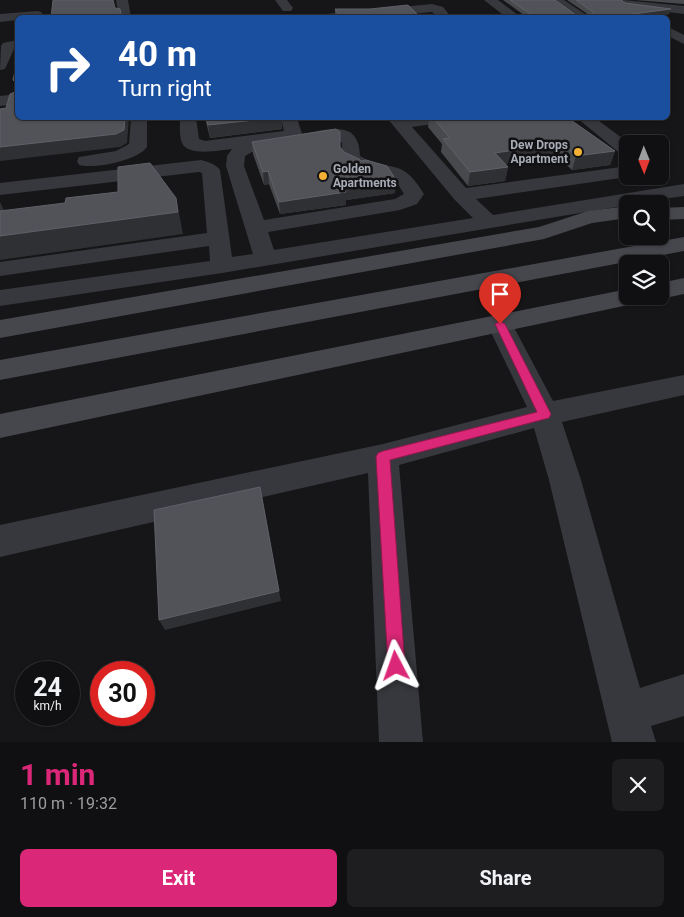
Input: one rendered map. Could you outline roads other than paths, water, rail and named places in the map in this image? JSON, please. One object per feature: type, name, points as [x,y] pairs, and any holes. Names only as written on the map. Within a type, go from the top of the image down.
[{"type":"main road","points":[[0,329],[544,233],[619,208]]},
{"type":"main road","points":[[669,214],[684,213]]},
{"type":"main road","points":[[0,370],[684,244]]},
{"type":"main road","points":[[669,289],[684,286]]},
{"type":"main road","points":[[0,426],[619,299]]},
{"type":"street","points":[[122,0],[124,15]]},
{"type":"street","points":[[437,0],[455,15]]},
{"type":"street","points":[[490,0],[512,15]]},
{"type":"street","points":[[556,0],[580,15]]},
{"type":"street","points":[[625,1],[684,10]]},
{"type":"street","points":[[625,1],[651,15]]},
{"type":"street","points":[[36,15],[43,2]]},
{"type":"street","points":[[358,15],[432,8],[439,10],[443,15]]},
{"type":"street","points":[[0,18],[15,17]]},
{"type":"street","points":[[0,24],[15,23]]},
{"type":"street","points":[[672,27],[684,40]]},
{"type":"street","points":[[0,66],[8,46],[15,45]]},
{"type":"street","points":[[0,86],[15,85]]},
{"type":"street","points":[[0,101],[15,100]]},
{"type":"street","points":[[0,109],[15,108]]},
{"type":"street","points":[[66,163],[113,158],[130,152],[138,146],[139,120]]},
{"type":"street","points":[[188,120],[190,142],[204,147],[288,136],[294,133],[290,120]]},
{"type":"street","points":[[397,120],[488,222]]},
{"type":"street","points":[[578,120],[619,145]]},
{"type":"street","points":[[578,120],[619,159]]},
{"type":"street","points":[[256,228],[400,204],[410,200],[414,194],[404,178],[392,171],[370,168],[358,164],[350,158],[351,143],[347,137],[339,134],[248,146],[238,151],[234,158],[235,166],[266,259]]},
{"type":"street","points":[[0,189],[192,167],[208,167],[211,170],[222,266]]},
{"type":"street","points":[[462,195],[619,173]]},
{"type":"street","points":[[669,182],[681,190]]},
{"type":"street","points":[[664,195],[681,190]]},
{"type":"street","points":[[0,298],[222,266],[488,222],[619,207]]},
{"type":"street","points":[[0,269],[218,238]]},
{"type":"street","points":[[500,324],[545,414],[565,480],[630,728],[684,694]]},
{"type":"street","points":[[0,541],[383,457],[545,414],[684,385]]},
{"type":"street","points":[[383,457],[401,742]]},
{"type":"place","name":"Dew Drops Apartment","points":[[578,152]]},
{"type":"place","name":"Golden Apartments","points":[[323,176]]}]
